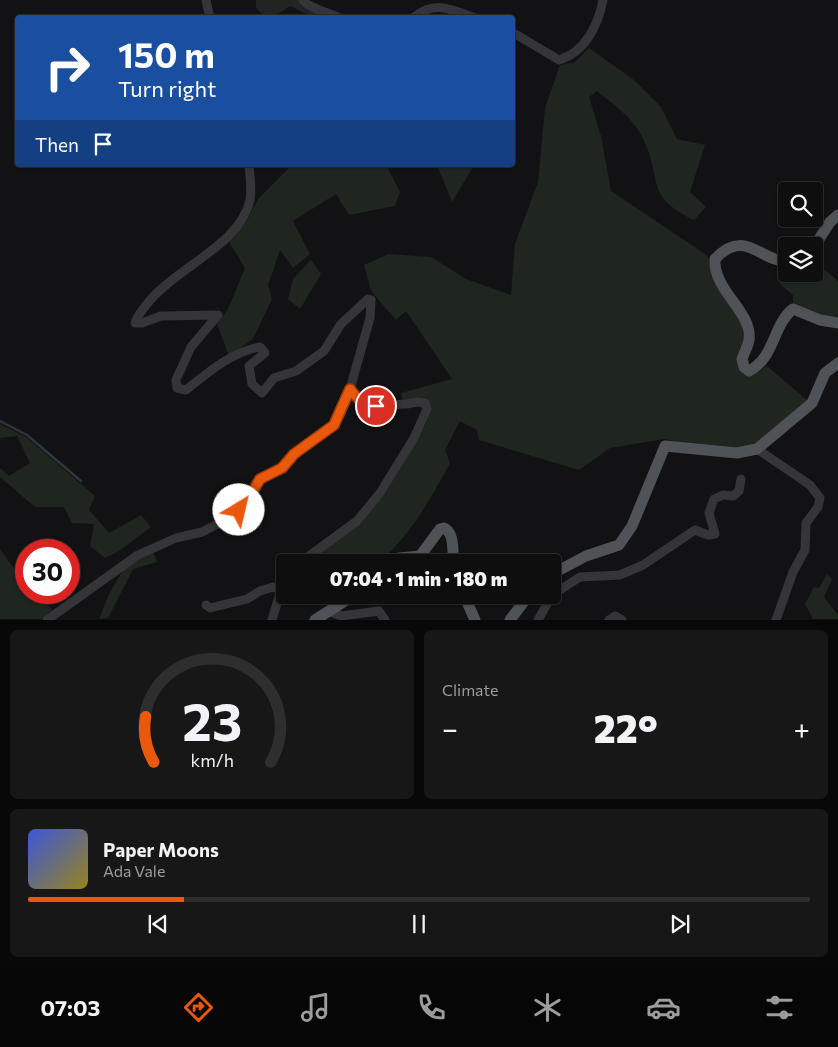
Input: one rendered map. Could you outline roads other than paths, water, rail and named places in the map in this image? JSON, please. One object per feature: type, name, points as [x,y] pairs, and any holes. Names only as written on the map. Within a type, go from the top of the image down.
[{"type":"main road","points":[[820,237],[830,222],[838,215]]},
{"type":"main road","points":[[778,259],[756,248],[732,246],[715,259],[714,269],[718,280],[749,330],[749,342],[742,359],[744,367],[749,370],[756,367],[766,356],[786,314],[793,309],[820,320],[838,322]]},
{"type":"main road","points":[[561,569],[586,556],[619,545],[632,526],[665,446],[678,446],[709,452],[737,453],[757,449],[812,403],[826,373],[838,363]]},
{"type":"main road","points":[[421,554],[440,529],[444,528],[448,530],[451,536],[453,554]]},
{"type":"main road","points":[[315,620],[340,604]]},
{"type":"main road","points":[[468,604],[475,620]]},
{"type":"main road","points":[[510,620],[522,604]]},
{"type":"street","points":[[206,0],[209,15]]},
{"type":"street","points":[[303,0],[307,6],[333,15]]},
{"type":"street","points":[[515,34],[559,60],[571,56],[582,47],[590,36],[603,0]]},
{"type":"street","points":[[416,15],[423,9],[436,6],[465,15]]},
{"type":"street","points":[[47,620],[138,555],[176,538],[202,532],[239,510],[244,506],[260,479],[282,468],[294,454],[334,425],[350,389],[370,318],[372,300],[368,298],[341,324],[324,351],[296,371],[274,378],[262,393],[252,384],[249,366],[265,353],[260,347],[253,348],[223,363],[186,390],[177,388],[176,380],[195,340],[218,315],[214,313],[161,316],[142,323],[135,323],[138,316],[160,290],[182,271],[232,235],[241,224],[251,197],[249,167]]},
{"type":"street","points":[[312,554],[357,521],[380,493],[414,438],[427,409],[425,403],[417,402],[364,406],[350,389]]},
{"type":"street","points":[[757,449],[810,485],[820,498],[818,506],[806,523],[806,550],[793,572],[776,620]]},
{"type":"street","points":[[561,589],[580,577],[620,575],[643,564],[695,530],[708,535],[715,534],[709,513],[714,499],[723,495],[733,496],[739,491],[741,479]]},
{"type":"street","points":[[206,605],[210,608],[233,603],[272,587],[276,588]]},
{"type":"street","points":[[272,620],[277,604]]},
{"type":"street","points":[[538,620],[547,604]]},
{"type":"street","points":[[329,611],[341,616],[379,611],[385,620]]},
{"type":"street","points":[[609,620],[616,616],[622,620]]},
{"type":"waterway","points":[[0,421],[27,435],[81,481]]}]
